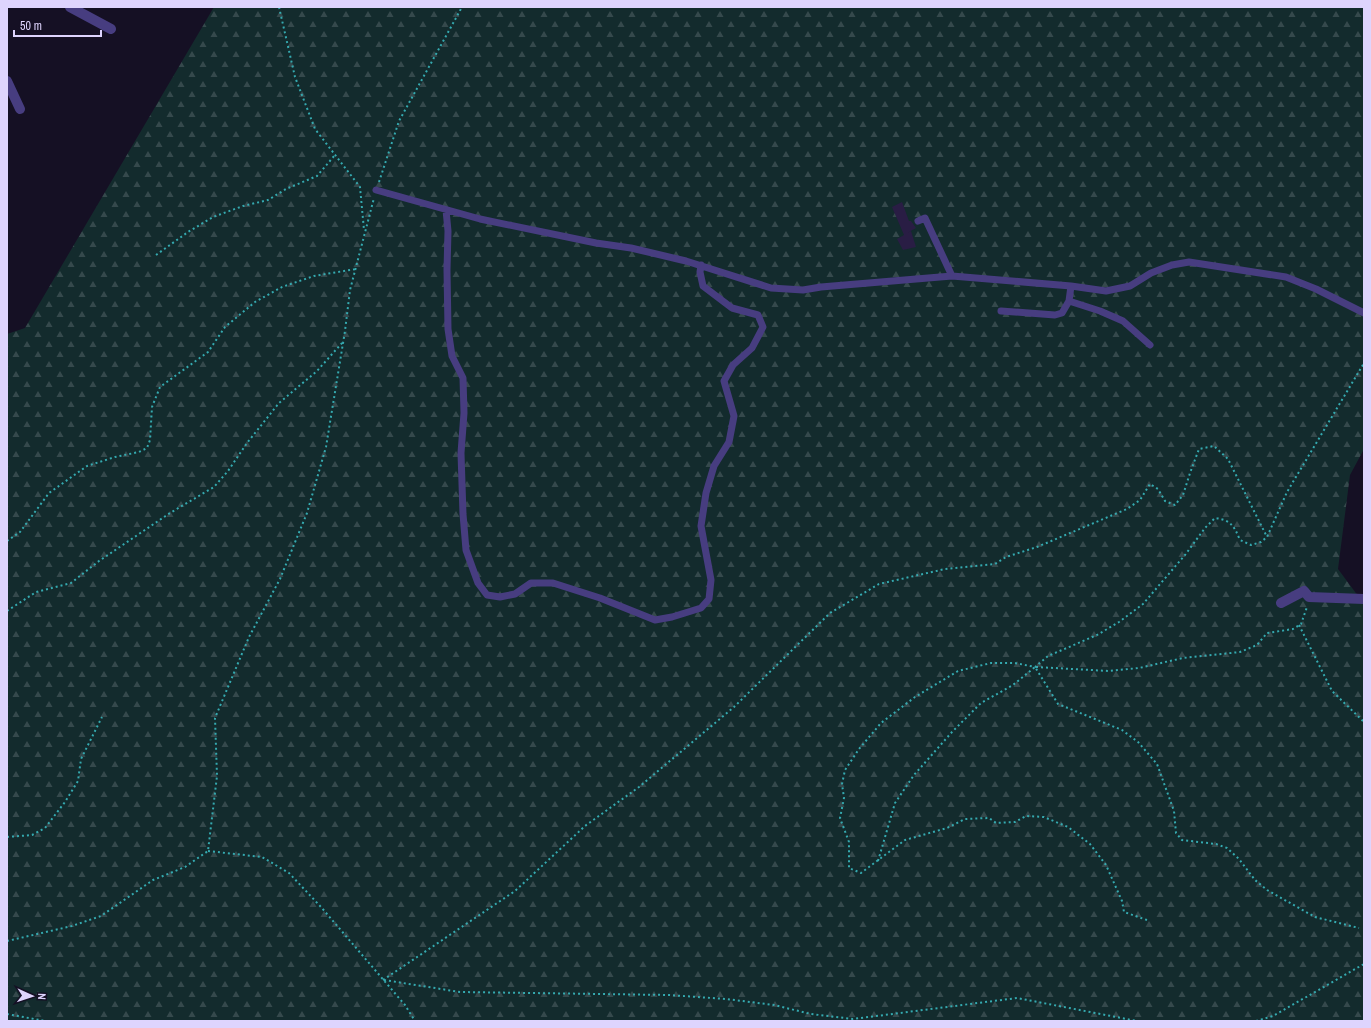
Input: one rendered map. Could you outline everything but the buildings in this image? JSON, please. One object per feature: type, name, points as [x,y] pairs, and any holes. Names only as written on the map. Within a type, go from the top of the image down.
[{"type":"street","points":[[70,7],[111,29]]},
{"type":"street","points":[[7,81],[20,109]]},
{"type":"street","points":[[1280,604],[1304,591],[1309,597],[1364,599]]},
{"type":"lane","points":[[376,190],[480,219],[596,243],[631,248],[701,265],[772,288],[803,290],[821,287],[952,276],[1071,286],[1106,291],[1130,286],[1151,274],[1172,265],[1189,262],[1286,277],[1316,289],[1364,313]]},
{"type":"lane","points":[[446,210],[448,231],[448,329],[452,356],[463,378],[464,413],[461,453],[466,550],[478,583],[487,595],[500,598],[515,594],[531,583],[553,583],[600,598],[655,620],[672,617],[701,608],[709,599],[711,580],[701,526],[706,493],[714,466],[729,442],[734,416],[724,381],[733,365],[752,348],[763,327],[758,315],[732,308],[703,286],[700,272],[701,265]]},
{"type":"lane","points":[[918,221],[925,218],[952,276]]},
{"type":"lane","points":[[1001,311],[1055,315],[1062,313],[1069,301],[1071,286]]},
{"type":"lane","points":[[1069,301],[1100,311],[1123,321],[1150,345]]},
{"type":"path","points":[[279,7],[295,77],[315,129],[360,187],[365,234]]},
{"type":"path","points":[[208,851],[217,776],[215,718],[249,637],[280,579],[307,513],[326,448],[350,290],[376,190],[399,121],[435,59],[462,7]]},
{"type":"path","points":[[156,255],[188,232],[213,217],[243,206],[268,200],[286,189],[317,176],[335,155]]},
{"type":"path","points":[[7,542],[20,532],[49,493],[87,466],[115,457],[139,452],[147,448],[150,440],[152,407],[160,387],[208,352],[226,327],[255,302],[282,287],[308,278],[356,269]]},
{"type":"path","points":[[7,611],[36,592],[71,583],[99,561],[170,513],[214,487],[228,471],[279,403],[317,371],[343,342]]},
{"type":"path","points":[[878,862],[895,803],[914,775],[952,732],[981,703],[1013,685],[1048,656],[1097,635],[1119,622],[1143,604],[1165,576],[1185,555],[1205,528],[1215,518],[1225,519],[1235,528],[1240,540],[1251,545],[1261,542],[1267,537],[1287,492],[1364,363]]},
{"type":"path","points":[[383,980],[515,891],[585,826],[638,787],[734,707],[830,613],[879,584],[945,569],[995,564],[1006,557],[1037,547],[1127,509],[1140,500],[1150,484],[1158,489],[1165,501],[1175,505],[1183,495],[1199,449],[1214,446],[1228,460],[1267,537]]},
{"type":"path","points":[[1147,920],[1124,912],[1122,901],[1106,865],[1090,844],[1068,827],[1044,817],[1026,816],[1015,822],[996,823],[989,818],[966,819],[947,828],[905,840],[878,862],[861,873],[849,868],[849,842],[840,818],[844,798],[842,784],[844,770],[859,749],[882,723],[915,697],[958,671],[991,663],[1015,663],[1035,667],[1109,671],[1139,668],[1183,658],[1240,652],[1257,645],[1267,633],[1293,629],[1299,626],[1304,617],[1309,597]]},
{"type":"path","points":[[1299,626],[1332,691],[1364,722]]},
{"type":"path","points":[[1035,667],[1058,704],[1122,730],[1138,742],[1157,764],[1174,811],[1176,833],[1182,840],[1216,844],[1227,848],[1239,859],[1255,880],[1268,890],[1314,917],[1360,928]]},
{"type":"path","points":[[7,837],[32,835],[45,828],[65,802],[78,781],[81,759],[102,717]]},
{"type":"path","points":[[7,941],[72,926],[101,916],[153,880],[185,867],[208,851],[262,857],[289,873],[321,907],[404,1005],[415,1021]]},
{"type":"path","points":[[1256,1021],[1273,1016],[1364,964]]},
{"type":"path","points":[[383,980],[460,992],[670,995],[726,999],[774,1005],[811,1014],[853,1019],[1017,998],[1137,1021]]},
{"type":"path","points":[[7,1014],[45,1021]]},
{"type":"green space","points":[[214,7],[1364,7],[1364,449],[1350,475],[1338,569],[1364,604],[1364,1021],[7,1021],[7,334],[25,328]]}]
